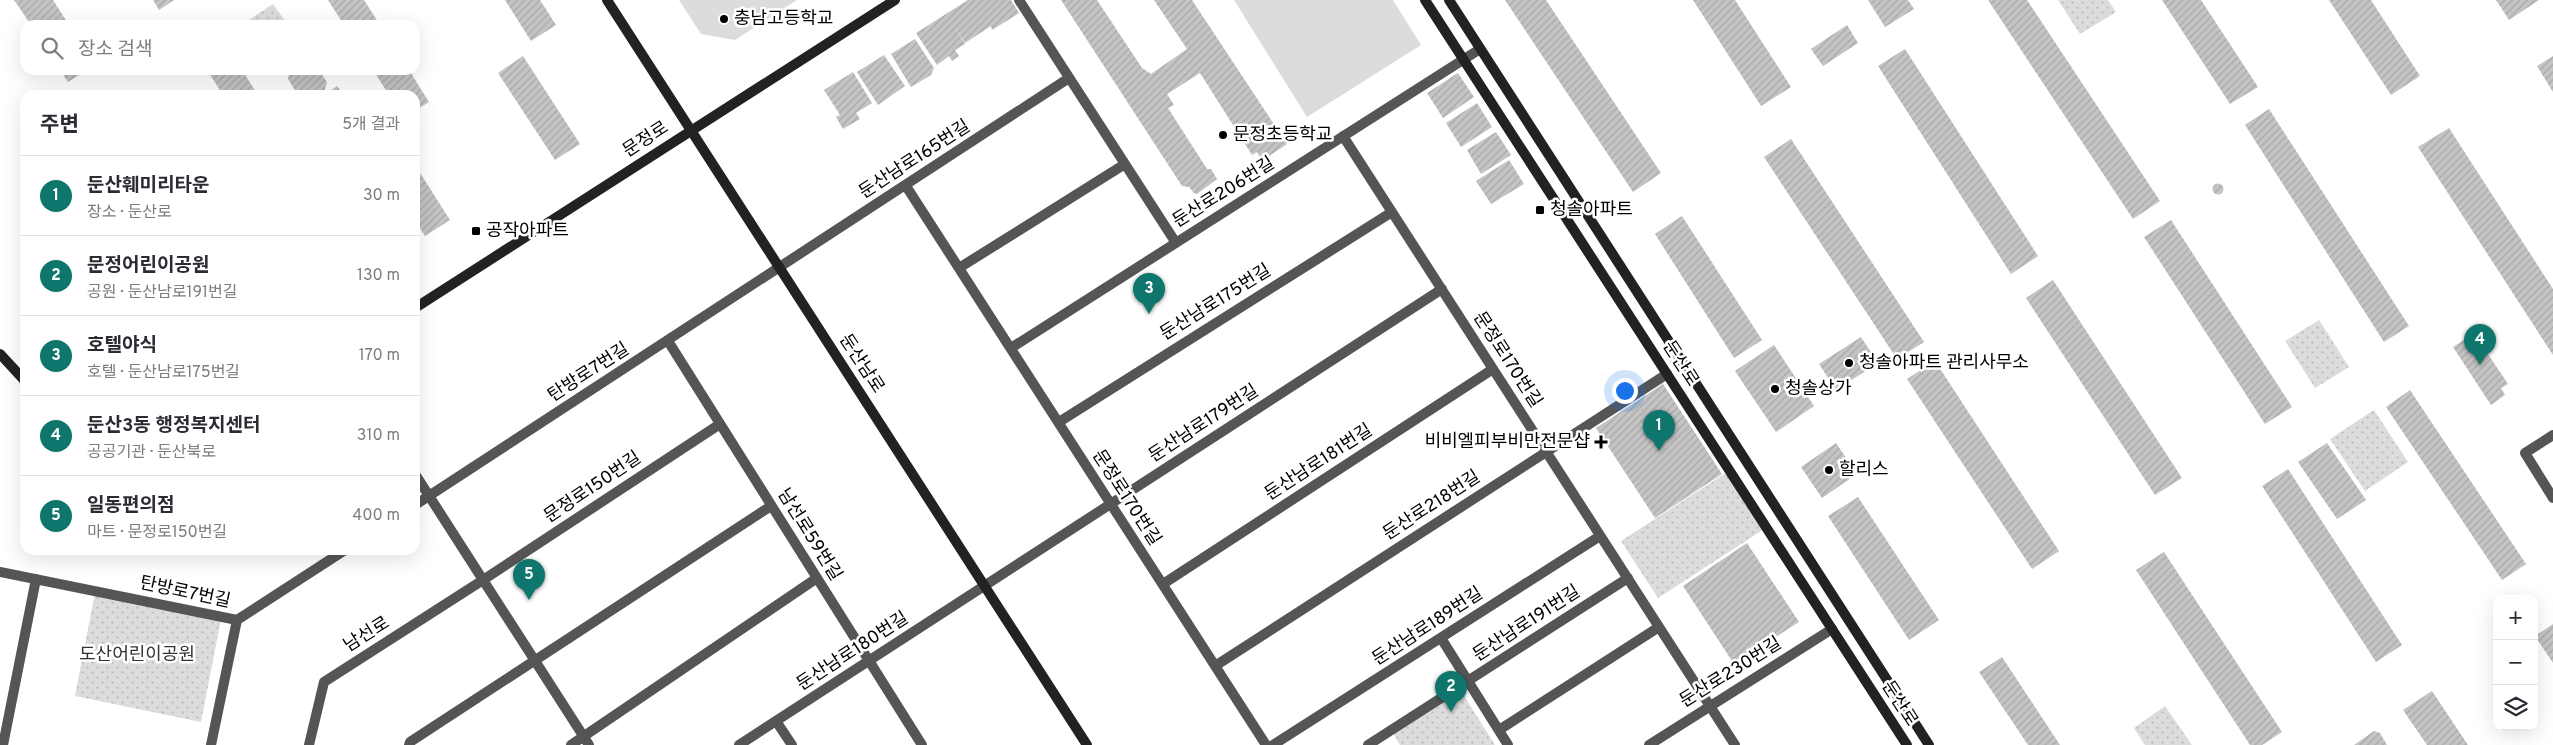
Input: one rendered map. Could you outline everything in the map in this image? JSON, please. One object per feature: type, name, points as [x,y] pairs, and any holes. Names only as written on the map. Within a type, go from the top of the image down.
[{"type":"main road","name":"둔산남로","points":[[606,0],[1087,745]]},
{"type":"main road","name":"문정로","points":[[420,305],[895,0]]},
{"type":"main road","name":"둔산로","points":[[1426,0],[1907,745]]},
{"type":"main road","name":"둔산로","points":[[1449,0],[1929,745]]},
{"type":"main road","points":[[0,354],[20,376]]},
{"type":"street","points":[[1019,0],[1176,243]]},
{"type":"street","name":"둔산로206번길","points":[[1011,348],[1480,49]]},
{"type":"street","name":"둔산남로165번길","points":[[780,268],[1069,78]]},
{"type":"street","name":"문정로170번길","points":[[1343,136],[1735,745]]},
{"type":"street","points":[[959,268],[1125,164]]},
{"type":"street","name":"문정로170번길","points":[[906,186],[1266,745]]},
{"type":"street","name":"둔산남로175번길","points":[[1058,422],[1392,212]]},
{"type":"street","name":"탄방로7번길","points":[[420,502],[780,268]]},
{"type":"street","name":"둔산남로179번길","points":[[984,585],[1442,289]]},
{"type":"street","name":"남선로59번길","points":[[668,341],[922,745]]},
{"type":"street","name":"둔산남로181번길","points":[[1163,584],[1493,369]]},
{"type":"street","name":"둔산로218번길","points":[[1215,666],[1667,374]]},
{"type":"street","name":"문정로150번길","points":[[484,580],[720,424]]},
{"type":"street","points":[[2553,435],[2525,453],[2553,498]]},
{"type":"street","points":[[420,482],[586,741]]},
{"type":"street","points":[[410,745],[410,742],[771,506]]},
{"type":"street","name":"둔산남로189번길","points":[[1273,745],[1600,536]]},
{"type":"street","name":"탄방로7번길","points":[[0,572],[237,620],[337,555]]},
{"type":"street","points":[[571,745],[586,741],[817,578]]},
{"type":"street","name":"둔산남로191번길","points":[[1368,745],[1628,578]]},
{"type":"street","points":[[3,745],[36,579]]},
{"type":"street","name":"남선로","points":[[309,745],[324,682],[484,580]]},
{"type":"street","name":"둔산남로180번길","points":[[738,745],[984,585]]},
{"type":"street","points":[[211,745],[237,620]]},
{"type":"street","points":[[1499,730],[1659,627]]},
{"type":"street","name":"둔산로230번길","points":[[1649,745],[1832,628]]},
{"type":"street","points":[[1441,638],[1508,745]]},
{"type":"street","points":[[776,721],[792,745]]},
{"type":"green space","name":"충남고등학교","points":[[679,0],[797,0],[735,40],[701,34]]},
{"type":"green space","points":[[1234,0],[1393,0],[1421,45],[1307,117]]},
{"type":"green space","points":[[2058,0],[2108,0],[2116,12],[2080,34]]},
{"type":"green space","points":[[273,4],[284,20],[249,20]]},
{"type":"green space","points":[[2319,320],[2349,367],[2315,388],[2285,341]]},
{"type":"green space","points":[[2374,410],[2408,462],[2365,491],[2330,439]]},
{"type":"green space","points":[[1732,469],[1769,526],[1658,598],[1621,541]]},
{"type":"green space","name":"도산어린이공원","points":[[95,593],[221,619],[201,722],[75,696]]},
{"type":"green space","points":[[1461,691],[1495,745],[1400,745],[1393,733]]},
{"type":"green space","points":[[2165,706],[2192,745],[2145,745],[2134,728]]},
{"type":"building","points":[[14,0],[53,0],[66,20],[28,20]]},
{"type":"building","points":[[153,0],[174,0],[159,10]]},
{"type":"building","points":[[328,0],[364,0],[377,20],[341,20]]},
{"type":"building","points":[[505,0],[540,0],[556,25],[531,41]]},
{"type":"building","points":[[968,0],[1011,0],[1019,13],[992,30],[991,26],[965,43],[952,23],[965,44],[955,50],[959,56],[952,61],[949,56],[937,65],[916,33]]},
{"type":"building","points":[[1061,0],[1097,0],[1142,68],[1151,74],[1187,49],[1154,0],[1192,0],[1287,144],[1262,161],[1257,152],[1252,155],[1200,73],[1167,94],[1174,105],[1168,108],[1207,169],[1211,169],[1217,179],[1197,194],[1189,187],[1182,186]]},
{"type":"building","points":[[1505,0],[1546,0],[1661,173],[1633,192]]},
{"type":"building","points":[[1693,0],[1735,0],[1791,87],[1761,106]]},
{"type":"building","points":[[1868,0],[1908,0],[1914,9],[1885,27]]},
{"type":"building","points":[[1988,0],[2027,0],[2160,201],[2133,219]]},
{"type":"building","points":[[2162,0],[2201,0],[2258,87],[2230,104]]},
{"type":"building","points":[[2329,0],[2371,0],[2420,76],[2391,95]]},
{"type":"building","points":[[2496,0],[2539,0],[2509,20]]},
{"type":"building","points":[[1847,25],[1858,43],[1823,66],[1811,49]]},
{"type":"building","points":[[915,39],[934,68],[931,75],[911,87],[891,54]]},
{"type":"building","points":[[1905,49],[2038,256],[2011,274],[1878,66]]},
{"type":"building","points":[[884,55],[905,86],[878,105],[857,72]]},
{"type":"building","points":[[523,56],[580,144],[555,160],[498,73]]},
{"type":"building","points":[[2553,56],[2553,92],[2537,66]]},
{"type":"building","points":[[853,72],[872,103],[856,113],[860,119],[843,129],[836,117],[840,115],[824,90]]},
{"type":"building","points":[[1458,73],[1474,97],[1443,118],[1427,93]]},
{"type":"building","points":[[63,75],[79,75],[68,82]]},
{"type":"building","points":[[210,75],[245,75],[255,90],[220,90]]},
{"type":"building","points":[[289,75],[322,75],[327,82],[325,90],[295,90],[288,79]]},
{"type":"building","points":[[376,75],[412,75],[429,102],[420,108],[420,90],[386,90]]},
{"type":"building","points":[[337,86],[340,90],[331,90]]},
{"type":"building","points":[[1477,103],[1492,127],[1461,147],[1446,123]]},
{"type":"building","points":[[2269,109],[2409,326],[2384,342],[2245,125]]},
{"type":"building","points":[[2449,128],[2553,289],[2553,355],[2418,147]]},
{"type":"building","points":[[1496,132],[1511,155],[1481,174],[1467,150]]},
{"type":"building","points":[[1791,139],[1924,342],[1897,359],[1764,157]]},
{"type":"building","points":[[1509,160],[1524,184],[1491,204],[1476,181]]},
{"type":"building","points":[[420,173],[450,220],[425,236],[420,228]]},
{"type":"building","points":[[2216,184],[2220,184],[2223,189],[2222,193],[2216,194],[2213,191],[2213,187]]},
{"type":"building","points":[[1682,216],[1762,340],[1734,358],[1655,234]]},
{"type":"building","points":[[2171,220],[2292,407],[2265,424],[2144,237]]},
{"type":"building","points":[[2053,280],[2182,478],[2155,495],[2026,298]]},
{"type":"building","points":[[2474,333],[2508,384],[2501,388],[2505,395],[2491,405],[2453,347]]},
{"type":"building","name":"청솔아파트 관리사무소","points":[[1861,337],[1878,363],[1836,390],[1819,364]]},
{"type":"building","name":"청솔상가","points":[[1774,345],[1814,406],[1776,432],[1735,371]]},
{"type":"building","points":[[1935,361],[2059,551],[2032,569],[1907,379]]},
{"type":"building","points":[[1663,384],[1722,474],[1655,518],[1596,428]]},
{"type":"building","points":[[2410,390],[2526,564],[2502,580],[2386,407]]},
{"type":"building","name":"할리스","points":[[1836,443],[1857,474],[1822,498],[1801,467]]},
{"type":"building","points":[[2327,443],[2366,500],[2337,519],[2298,462]]},
{"type":"building","points":[[2288,469],[2402,645],[2376,662],[2262,486]]},
{"type":"building","points":[[1858,497],[1939,620],[1909,640],[1828,516]]},
{"type":"building","points":[[1747,543],[1799,622],[1734,664],[1683,586]]},
{"type":"building","points":[[2164,552],[2282,732],[2262,745],[2250,745],[2136,570]]},
{"type":"building","points":[[2553,624],[2553,663],[2538,640],[2538,634]]},
{"type":"building","points":[[2002,657],[2060,745],[2028,745],[1979,672]]},
{"type":"building","points":[[2432,691],[2468,745],[2427,745],[2403,710]]},
{"type":"building","points":[[2374,731],[2380,733],[2387,745],[2354,745]]},
{"type":"place","name":"충남고등학교","points":[[724,19]]},
{"type":"place","name":"문정초등학교","points":[[1223,135]]},
{"type":"place","name":"청솔아파트","points":[[1540,210]]},
{"type":"place","name":"공작아파트","points":[[476,231]]},
{"type":"place","name":"호텔야식","points":[[1149,314]]},
{"type":"place","name":"청솔아파트 관리사무소","points":[[1849,363]]},
{"type":"place","name":"둔산3동 행정복지센터","points":[[2480,365]]},
{"type":"place","name":"청솔상가","points":[[1775,389]]},
{"type":"place","name":"비비엘피부비만전문샵","points":[[1601,442]]},
{"type":"place","name":"둔산훼미리타운","points":[[1659,451]]},
{"type":"place","name":"할리스","points":[[1829,470]]},
{"type":"place","name":"일동편의점","points":[[529,600]]},
{"type":"place","name":"문정어린이공원","points":[[1451,712]]}]
